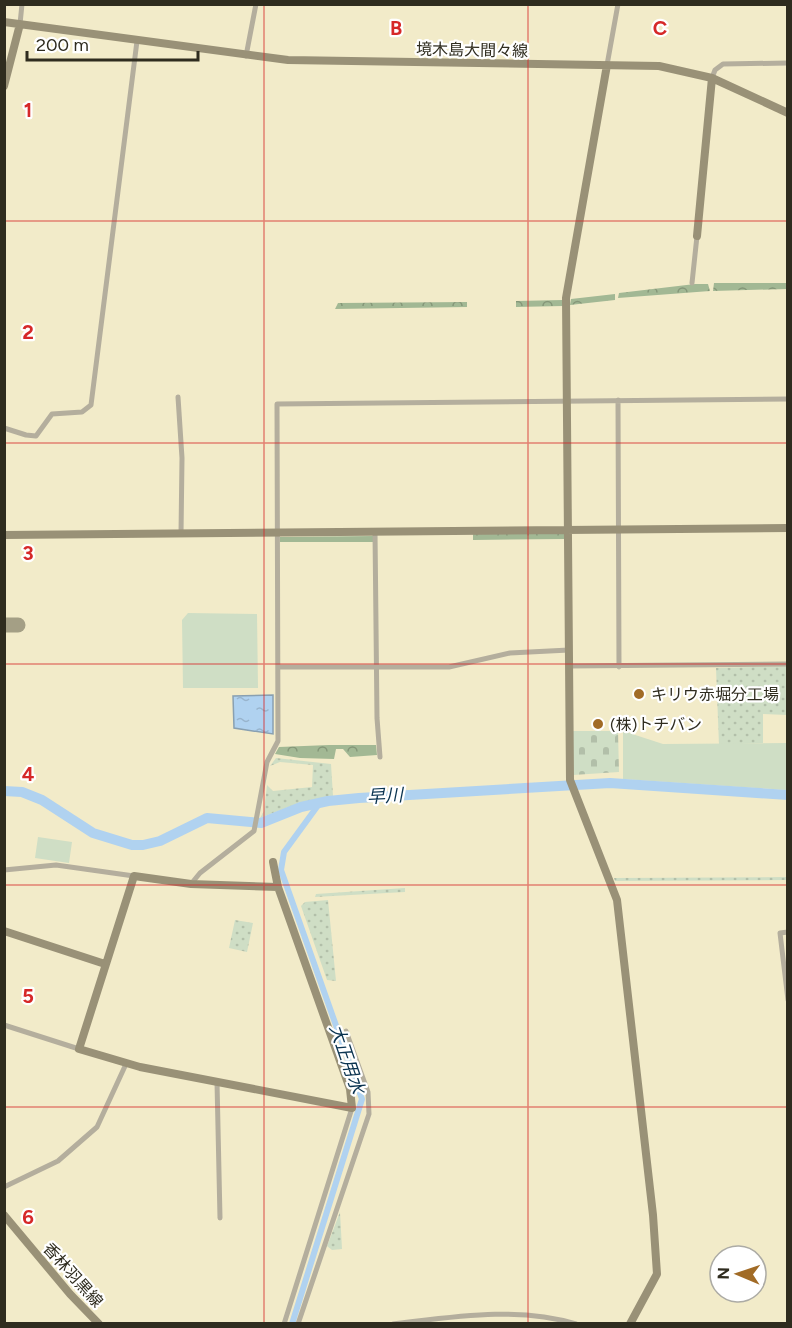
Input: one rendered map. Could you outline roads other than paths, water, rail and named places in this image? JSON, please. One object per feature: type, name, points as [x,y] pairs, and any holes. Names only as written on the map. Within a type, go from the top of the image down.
[{"type":"street","points":[[4,86],[20,24],[22,4]]},
{"type":"street","points":[[246,56],[256,4]]},
{"type":"street","points":[[618,4],[566,298],[570,780],[618,900],[654,1225],[657,1274],[630,1323]]},
{"type":"street","name":"境木島大間々線","points":[[4,22],[246,56],[335,62],[659,66],[712,78],[788,113]]},
{"type":"street","points":[[4,428],[36,436],[52,414],[82,412],[91,405],[137,41]]},
{"type":"street","points":[[692,283],[712,78],[723,64],[788,63]]},
{"type":"street","points":[[178,397],[182,458],[181,534]]},
{"type":"street","points":[[191,884],[200,873],[254,831],[267,762],[278,741],[277,404],[788,399]]},
{"type":"street","points":[[618,400],[619,667]]},
{"type":"street","points":[[4,536],[788,528]]},
{"type":"street","points":[[375,532],[380,757]]},
{"type":"street","points":[[278,667],[449,667],[502,654],[569,650]]},
{"type":"street","points":[[569,666],[788,664]]},
{"type":"street","points":[[273,862],[278,887],[350,1089],[352,1108],[284,1323]]},
{"type":"street","points":[[4,870],[56,866],[191,884],[278,887]]},
{"type":"street","points":[[79,1049],[134,876]]},
{"type":"street","points":[[4,931],[105,964]]},
{"type":"street","points":[[788,932],[780,933],[788,1000]]},
{"type":"street","points":[[4,1025],[126,1064],[352,1108]]},
{"type":"street","points":[[298,1323],[369,1114],[368,1092],[346,1031]]},
{"type":"street","points":[[4,1187],[58,1161],[97,1127],[126,1064]]},
{"type":"street","points":[[217,1082],[220,1218]]},
{"type":"street","name":"香林羽黒線","points":[[4,1215],[70,1294],[99,1323]]},
{"type":"street","points":[[393,1323],[502,1314],[540,1315],[576,1323]]},
{"type":"water","points":[[273,695],[273,734],[234,728],[233,696]]},
{"type":"waterway","name":"早川","points":[[4,791],[22,792],[42,800],[93,833],[132,845],[160,841],[207,818],[261,823],[301,807],[359,798],[610,783],[788,795]]},
{"type":"waterway","name":"大正用水","points":[[292,1324],[362,1099],[281,870],[284,852],[319,804]]},
{"type":"place","name":"キリウ赤堀分工場","points":[[639,694]]},
{"type":"place","name":"(株)トチバン","points":[[598,724]]}]
